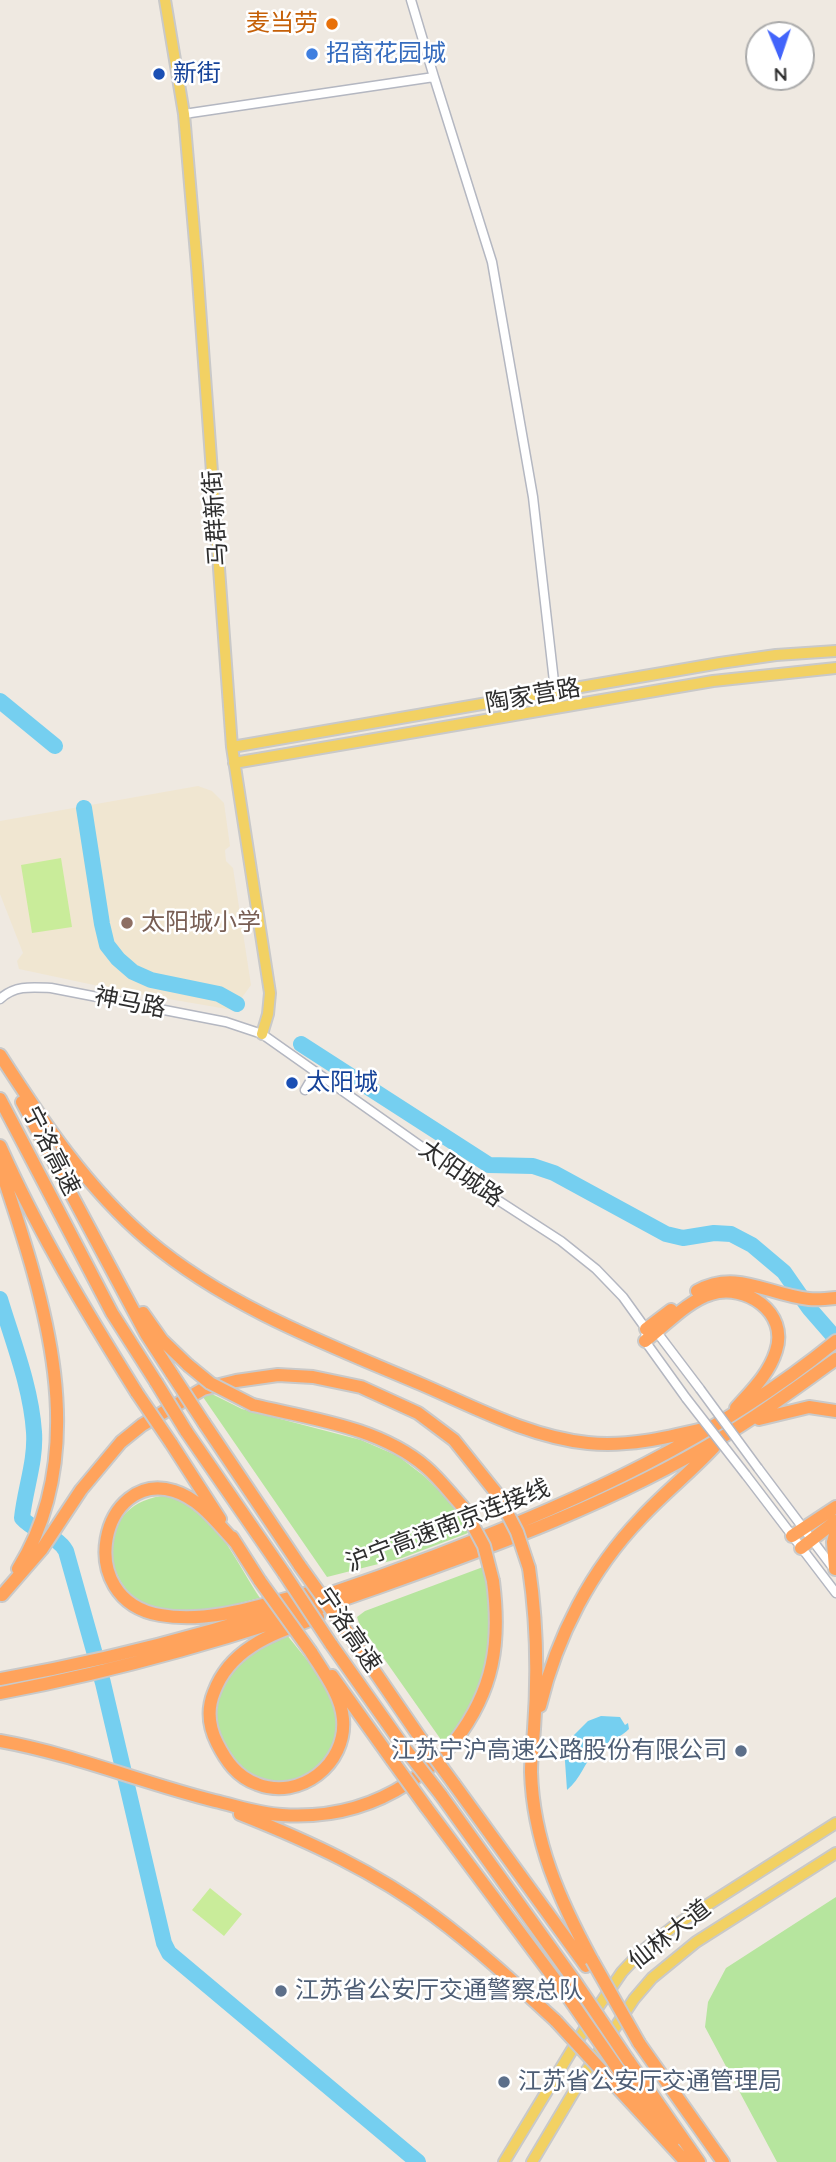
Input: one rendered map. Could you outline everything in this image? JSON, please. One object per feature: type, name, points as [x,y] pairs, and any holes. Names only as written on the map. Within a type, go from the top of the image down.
[{"type":"highway","points":[[0,1056],[34,1128],[107,1262],[162,1340],[209,1383],[253,1405],[360,1431],[405,1453],[426,1467],[463,1507],[484,1546],[493,1581],[497,1637],[490,1675],[480,1702],[466,1727],[447,1752],[426,1771],[376,1801],[327,1814],[280,1815],[191,1795]]},
{"type":"highway","points":[[0,1056],[44,1124],[91,1185],[119,1214],[181,1265],[216,1288],[268,1316],[312,1338],[491,1415],[559,1438],[588,1443],[621,1444],[723,1427]]},
{"type":"highway","name":"宁洛高速","points":[[0,1099],[112,1313],[186,1430],[331,1644],[576,1983],[698,2162]]},
{"type":"highway","points":[[0,1146],[25,1200],[72,1287],[137,1393],[260,1581],[311,1652],[343,1689],[620,2072],[692,2162]]},
{"type":"highway","points":[[0,1167],[24,1239],[48,1327],[56,1390],[58,1435],[54,1474],[40,1521],[37,1546]]},
{"type":"highway","name":"宁洛高速","points":[[107,1262],[146,1334],[300,1566],[421,1739],[589,1963],[639,2043],[723,2162]]},
{"type":"highway","points":[[650,1334],[691,1295],[718,1283],[734,1281],[809,1299],[836,1298]]},
{"type":"highway","points":[[534,1730],[544,1690],[565,1629],[589,1585],[612,1551],[723,1427],[764,1376],[778,1348],[775,1321],[769,1309],[747,1295],[722,1291],[699,1300],[650,1334]]},
{"type":"highway","name":"沪宁高速南京连接线","points":[[0,1679],[88,1668],[108,1671],[278,1623],[470,1555],[623,1490],[723,1427],[833,1344]]},
{"type":"highway","name":"沪宁高速南京连接线","points":[[0,1693],[88,1668],[105,1657],[274,1612],[403,1568],[583,1495],[723,1427],[745,1423],[836,1359]]},
{"type":"highway","points":[[1,1596],[37,1546],[56,1529],[103,1461],[121,1442],[142,1425],[203,1389],[254,1377],[313,1377],[361,1387],[418,1413],[454,1440],[498,1494],[517,1532],[529,1568],[535,1610],[531,1775],[539,1834],[557,1892],[589,1963]]},
{"type":"highway","points":[[745,1423],[809,1407],[836,1411]]},
{"type":"highway","points":[[235,1542],[192,1500],[174,1491],[159,1489],[142,1492],[122,1506],[108,1534],[104,1560],[114,1584],[136,1606],[149,1613],[173,1617],[219,1615],[403,1568]]},
{"type":"highway","points":[[792,1536],[836,1507]]},
{"type":"highway","points":[[801,1548],[836,1521]]},
{"type":"highway","points":[[836,1531],[833,1542],[836,1570]]},
{"type":"highway","points":[[311,1652],[340,1704],[342,1738],[337,1754],[318,1775],[304,1783],[275,1787],[258,1785],[239,1775],[225,1759],[209,1720],[211,1699],[219,1677],[228,1664],[242,1652],[276,1633],[425,1577],[470,1555]]},
{"type":"highway","points":[[0,1741],[108,1769],[191,1795],[284,1831],[388,1885],[464,1939],[556,2021],[686,2162]]},
{"type":"main road","name":"马群新街","points":[[165,0],[184,114],[232,747],[270,993],[262,1034]]},
{"type":"main road","name":"陶家营路","points":[[232,747],[720,663],[776,655],[836,651]]},
{"type":"main road","name":"陶家营路","points":[[234,763],[713,681],[836,668]]},
{"type":"main road","name":"仙林大道","points":[[504,2162],[598,2007],[622,1972],[641,1952],[693,1914],[836,1823]]},
{"type":"main road","name":"仙林大道","points":[[532,2162],[585,2073],[634,1999],[652,1978],[696,1942],[836,1853]]},
{"type":"street","points":[[411,0],[492,262],[533,498],[557,708]]},
{"type":"street","points":[[184,114],[434,77]]},
{"type":"street","name":"神马路","points":[[0,999],[8,992],[26,986],[51,988],[226,1022],[262,1034]]},
{"type":"street","name":"太阳城路","points":[[262,1034],[490,1195],[561,1241],[596,1269],[700,1389],[836,1570]]},
{"type":"street","points":[[305,1090],[315,1073]]},
{"type":"street","name":"太阳城路","points":[[650,1334],[686,1398],[836,1593]]},
{"type":"shaded area","name":"太阳城小学","points":[[198,786],[212,791],[224,803],[230,846],[225,850],[226,861],[233,868],[251,985],[233,1010],[122,991],[19,969],[17,961],[23,953],[0,894],[0,821]]},
{"type":"green space","points":[[61,858],[72,927],[32,933],[21,865]]},
{"type":"green space","points":[[210,1393],[242,1409],[361,1440],[398,1456],[451,1502],[468,1533],[402,1558],[327,1577],[203,1397]]},
{"type":"green space","points":[[162,1496],[186,1502],[213,1525],[260,1598],[213,1610],[177,1613],[165,1612],[143,1604],[127,1590],[116,1572],[112,1552],[114,1533],[123,1516],[139,1503]]},
{"type":"green space","points":[[483,1567],[490,1615],[486,1660],[471,1703],[444,1744],[357,1617],[365,1611]]},
{"type":"green space","points":[[287,1635],[326,1687],[334,1706],[337,1733],[330,1755],[315,1771],[295,1780],[272,1782],[250,1775],[232,1761],[220,1737],[217,1701],[221,1688],[234,1667],[252,1652]]},
{"type":"green space","points":[[210,1888],[242,1914],[224,1936],[192,1910]]},
{"type":"green space","points":[[836,1897],[836,2162],[777,2162],[705,2027],[708,2002],[726,1968]]},
{"type":"water","points":[[601,1716],[620,1717],[625,1725],[628,1723],[629,1729],[597,1750],[567,1790],[565,1744],[588,1721]]},
{"type":"waterway","points":[[0,701],[55,746]]},
{"type":"waterway","points":[[84,808],[107,945],[133,972],[151,980],[219,994],[237,1004]]},
{"type":"waterway","points":[[301,1044],[489,1165],[533,1166],[554,1173],[666,1234],[683,1238],[714,1233],[731,1234],[752,1245],[784,1272],[809,1308],[836,1339]]},
{"type":"waterway","points":[[0,1299],[25,1381],[34,1432],[22,1518],[57,1541],[66,1551],[103,1683],[164,1943],[169,1953],[418,2162]]},
{"type":"place","name":"麦当劳","points":[[332,24]]},
{"type":"place","name":"招商花园城","points":[[312,54]]},
{"type":"place","name":"新街","points":[[159,74]]},
{"type":"place","name":"太阳城小学","points":[[127,923]]},
{"type":"place","name":"太阳城","points":[[292,1083]]},
{"type":"place","name":"江苏宁沪高速公路股份有限公司","points":[[741,1751]]},
{"type":"place","name":"江苏省公安厅交通警察总队","points":[[281,1991]]},
{"type":"place","name":"江苏省公安厅交通管理局","points":[[504,2082]]}]
